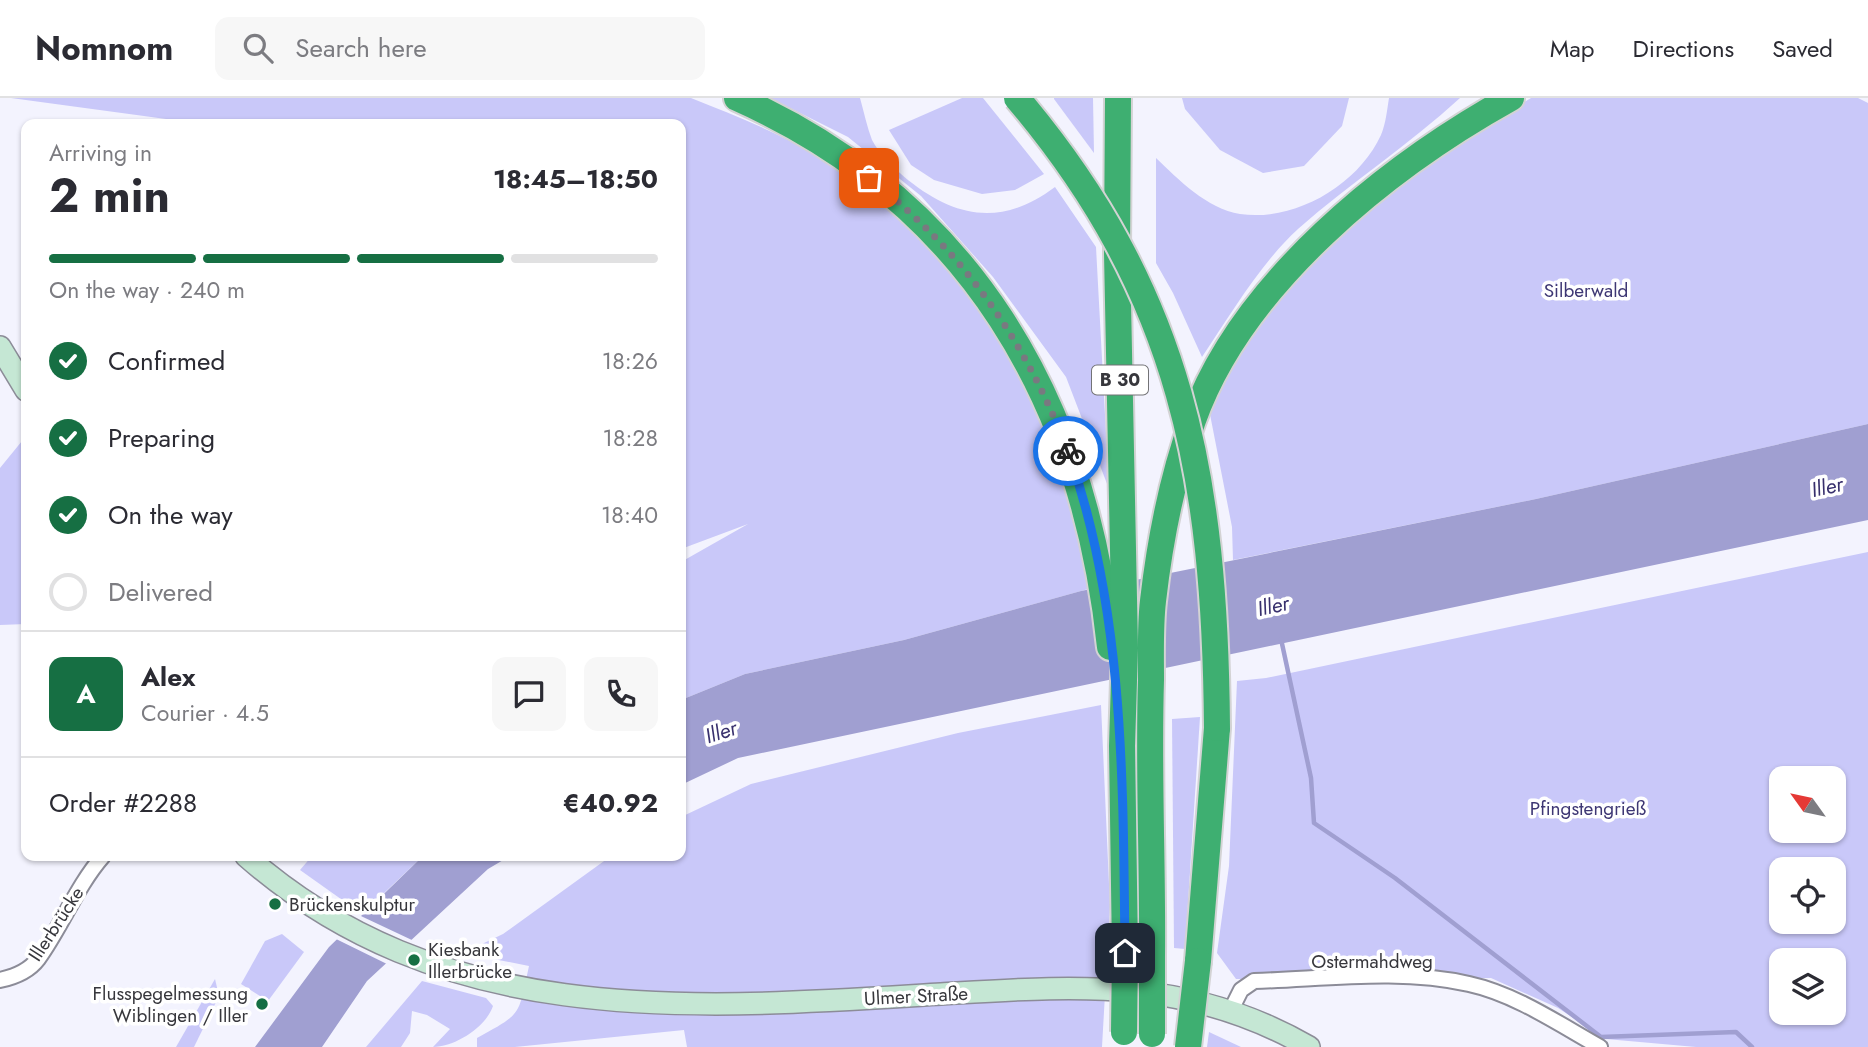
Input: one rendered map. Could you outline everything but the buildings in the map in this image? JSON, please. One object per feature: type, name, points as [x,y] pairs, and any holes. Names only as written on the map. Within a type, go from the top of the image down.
[{"type":"highway","points":[[737,98],[794,127],[845,160],[899,201],[955,257],[1013,333],[1042,387],[1069,454],[1088,515],[1105,603],[1122,746]]},
{"type":"highway","points":[[1017,98],[1092,196],[1129,262],[1167,353],[1196,466],[1212,574],[1217,729],[1198,961],[1188,1047]]},
{"type":"highway","name":"B 30","points":[[1118,98],[1117,253],[1125,648],[1122,746],[1124,1039]]},
{"type":"highway","points":[[1151,1040],[1153,852],[1149,741],[1153,602],[1170,497],[1193,419],[1209,383],[1242,330],[1272,291],[1326,232],[1372,191],[1430,148],[1511,98]]},
{"type":"main road","points":[[0,347],[21,381]]},
{"type":"main road","name":"Ulmer Straße","points":[[253,861],[299,895],[356,931],[436,966],[515,987],[579,998],[643,1004],[863,999],[1057,988],[1141,990],[1230,1012],[1309,1047]]},
{"type":"street","name":"Illerbrücke","points":[[0,980],[15,977],[37,961],[76,892],[99,861]]},
{"type":"street","name":"Ostermahdweg","points":[[1230,1012],[1241,990],[1254,981],[1419,977],[1470,984],[1511,998],[1600,1047]]},
{"type":"green space","points":[[11,98],[691,98],[798,145],[850,178],[887,207],[923,240],[987,315],[1037,397],[1054,439],[1092,588],[904,640],[745,674],[686,698],[686,559],[748,524],[686,547],[686,119],[166,119]]},
{"type":"green space","points":[[770,98],[860,98],[872,140],[888,162],[926,193],[962,210],[980,213],[1017,208],[1055,187],[1096,247],[1109,489],[1066,377],[993,277],[921,196],[848,137]]},
{"type":"green space","points":[[962,98],[983,98],[1044,174],[1015,190],[982,194],[934,180],[911,165],[889,130]]},
{"type":"green space","points":[[1093,98],[1094,153],[1054,99]]},
{"type":"green space","points":[[1182,98],[1349,98],[1342,126],[1304,166],[1263,173],[1220,150],[1185,109]]},
{"type":"green space","points":[[1389,98],[1460,98],[1318,212],[1284,243],[1247,290],[1202,357],[1156,263],[1156,158],[1194,192],[1216,206],[1240,214],[1282,212],[1303,206],[1322,196],[1357,170],[1381,135]]},
{"type":"green space","name":"Silberwald","points":[[1531,98],[1858,98],[1868,103],[1868,424],[1536,499],[1233,560],[1232,527],[1207,399],[1286,289],[1366,209],[1436,154]]},
{"type":"green space","points":[[21,442],[21,624],[0,625],[0,468]]},
{"type":"green space","name":"Pfingstengrieß","points":[[1868,552],[1868,1047],[1696,1047],[1606,1039],[1558,1008],[1491,978],[1236,979],[1217,953],[1229,866],[1237,681],[1266,678]]},
{"type":"green space","points":[[1101,705],[1110,906],[1102,1047],[687,1047],[684,1030],[515,1047],[477,1047],[477,1038],[503,1023],[516,1011],[523,995],[529,966],[463,953],[503,934],[604,861],[686,861],[686,815],[751,784],[958,733]]},
{"type":"green space","points":[[1200,717],[1185,949],[1174,948],[1172,719]]},
{"type":"green space","points":[[308,861],[418,861],[362,914],[300,870]]},
{"type":"green space","points":[[282,934],[304,952],[268,1001],[241,984],[265,941]]},
{"type":"green space","points":[[215,979],[219,996],[194,1047],[176,1047]]},
{"type":"green space","points":[[422,981],[486,998],[493,1006],[477,1028],[451,1044],[433,1047],[450,1029],[427,1015],[412,1011],[410,1033],[401,1047],[366,1047]]},
{"type":"green space","points":[[1209,1032],[1241,1047],[1207,1047]]},
{"type":"water","name":"Iller","points":[[1868,424],[1868,520],[738,758],[686,783],[686,698],[745,674],[904,640],[1081,591],[1536,499]]},
{"type":"water","points":[[418,861],[502,861],[488,869],[367,981],[322,1047],[255,1047],[329,947]]},
{"type":"pier","points":[[357,914],[414,941],[389,965],[334,938]]},
{"type":"waterway","points":[[1281,639],[1311,778],[1314,823],[1395,878],[1601,1037],[1736,1032],[1752,1047]]},
{"type":"way so far","points":[[869,178],[899,201],[955,257],[1013,333],[1042,387],[1068,451]]},
{"type":"place","name":"Brückenskulptur","points":[[275,904]]},
{"type":"place","name":"Kiesbank Illerbrücke","points":[[414,960]]},
{"type":"place","name":"Flusspegelmessung Wiblingen / Iller","points":[[262,1004]]},
{"type":"route","points":[[1068,451],[1088,515],[1105,603],[1122,746],[1125,953]]}]
